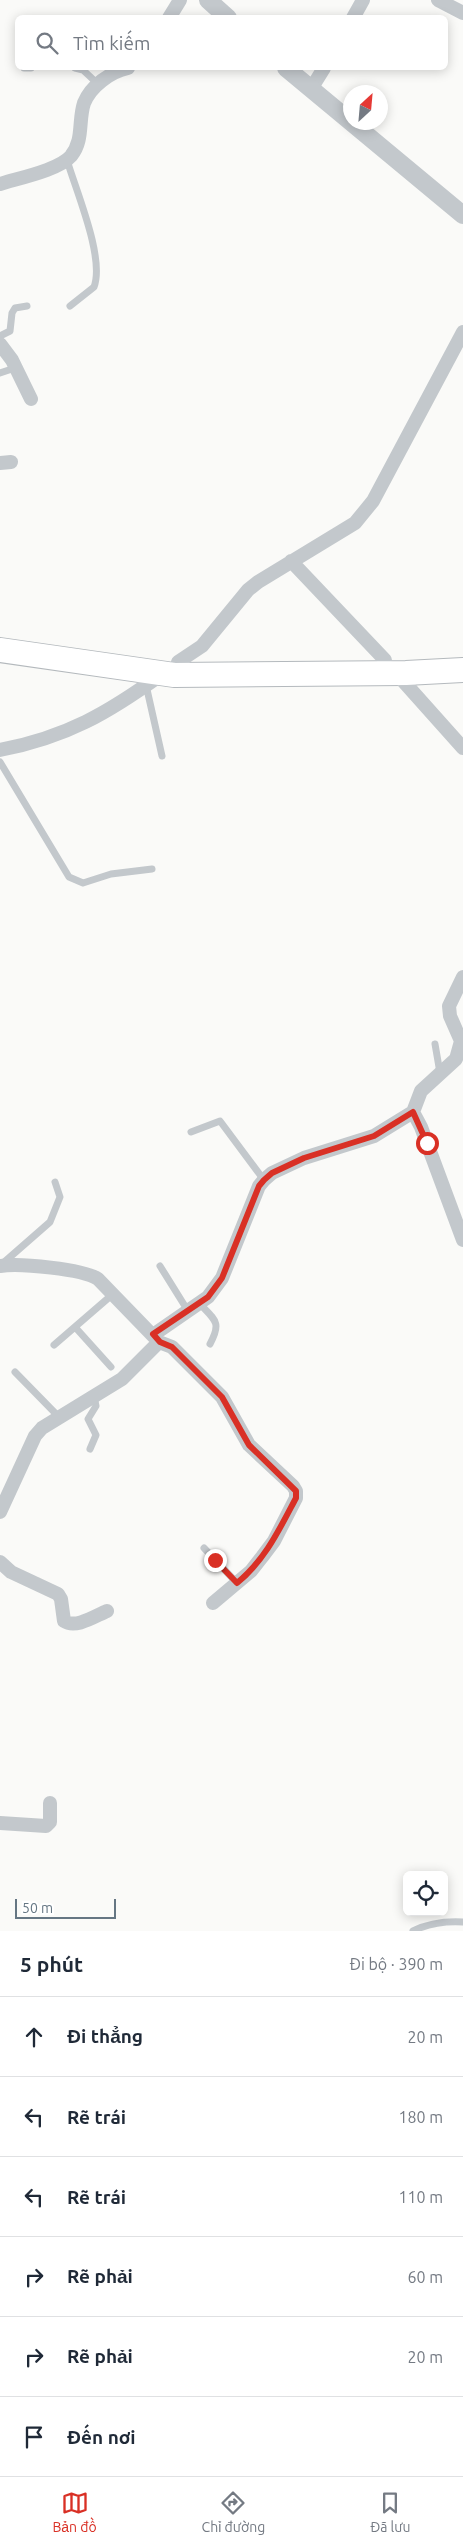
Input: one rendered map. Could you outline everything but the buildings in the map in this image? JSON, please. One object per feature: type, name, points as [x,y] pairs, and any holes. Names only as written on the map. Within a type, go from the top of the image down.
[{"type":"highway","points":[[0,638],[24,648],[162,674],[391,666],[463,670]]},
{"type":"highway","points":[[0,650],[24,648]]},
{"type":"highway","points":[[391,666],[463,656]]},
{"type":"street","points":[[171,15],[180,0]]},
{"type":"street","points":[[208,0],[225,15]]},
{"type":"street","points":[[355,15],[363,0]]},
{"type":"street","points":[[438,0],[463,13]]},
{"type":"street","points":[[0,184],[62,164],[80,140],[84,104],[98,85],[111,74],[122,70]]},
{"type":"street","points":[[288,70],[463,215]]},
{"type":"street","points":[[311,89],[323,70]]},
{"type":"street","points":[[0,750],[58,735],[93,720],[202,646],[248,590],[291,561],[355,523],[368,508],[463,332]]},
{"type":"street","points":[[0,344],[31,399]]},
{"type":"street","points":[[291,561],[391,666],[463,748]]},
{"type":"street","points":[[0,1512],[35,1436],[42,1428],[128,1374],[156,1338],[208,1297],[222,1278],[259,1186],[264,1180],[272,1173],[304,1158],[374,1136],[413,1112],[421,1091],[456,1059],[461,1046],[450,1016],[449,1006],[463,977]]},
{"type":"street","points":[[413,1112],[431,1153],[463,1240]]},
{"type":"street","points":[[0,1266],[13,1265],[86,1273],[98,1279],[156,1338],[172,1347],[222,1397],[249,1445],[296,1491],[296,1498],[274,1541],[251,1571],[213,1603]]},
{"type":"street","points":[[0,1562],[11,1572],[58,1594],[61,1599],[64,1621],[68,1624],[75,1624],[107,1611]]},
{"type":"street","points":[[0,1823],[46,1826],[50,1822],[50,1803]]},
{"type":"lane","points":[[83,70],[98,85]]},
{"type":"lane","points":[[67,159],[90,234],[97,268],[94,287],[70,306]]},
{"type":"lane","points":[[0,336],[10,331],[12,313],[15,308],[27,306]]},
{"type":"lane","points":[[0,373],[15,368]]},
{"type":"lane","points":[[162,674],[162,756]]},
{"type":"lane","points":[[0,762],[69,877],[83,883],[111,874],[152,868]]},
{"type":"lane","points":[[434,1044],[440,1073]]},
{"type":"lane","points":[[191,1132],[220,1121],[264,1180]]},
{"type":"lane","points":[[0,1266],[50,1222],[60,1196],[60,1190],[55,1182]]},
{"type":"lane","points":[[160,1266],[194,1307],[217,1326],[218,1330],[210,1344]]},
{"type":"lane","points":[[54,1345],[113,1294]]},
{"type":"lane","points":[[75,1327],[111,1367]]},
{"type":"lane","points":[[15,1372],[59,1418]]},
{"type":"lane","points":[[90,1449],[96,1435],[88,1419],[96,1406],[94,1396]]},
{"type":"lane","points":[[204,1548],[237,1583]]},
{"type":"lane","points":[[413,1931],[425,1925],[445,1921],[463,1922]]},
{"type":"route","points":[[215,1560],[237,1583],[251,1571],[274,1541],[296,1498],[296,1491],[249,1445],[222,1397],[172,1347],[160,1342],[153,1334],[208,1297],[215,1290],[240,1236],[259,1186],[272,1173],[304,1158],[374,1136],[413,1112],[427,1143]]}]
